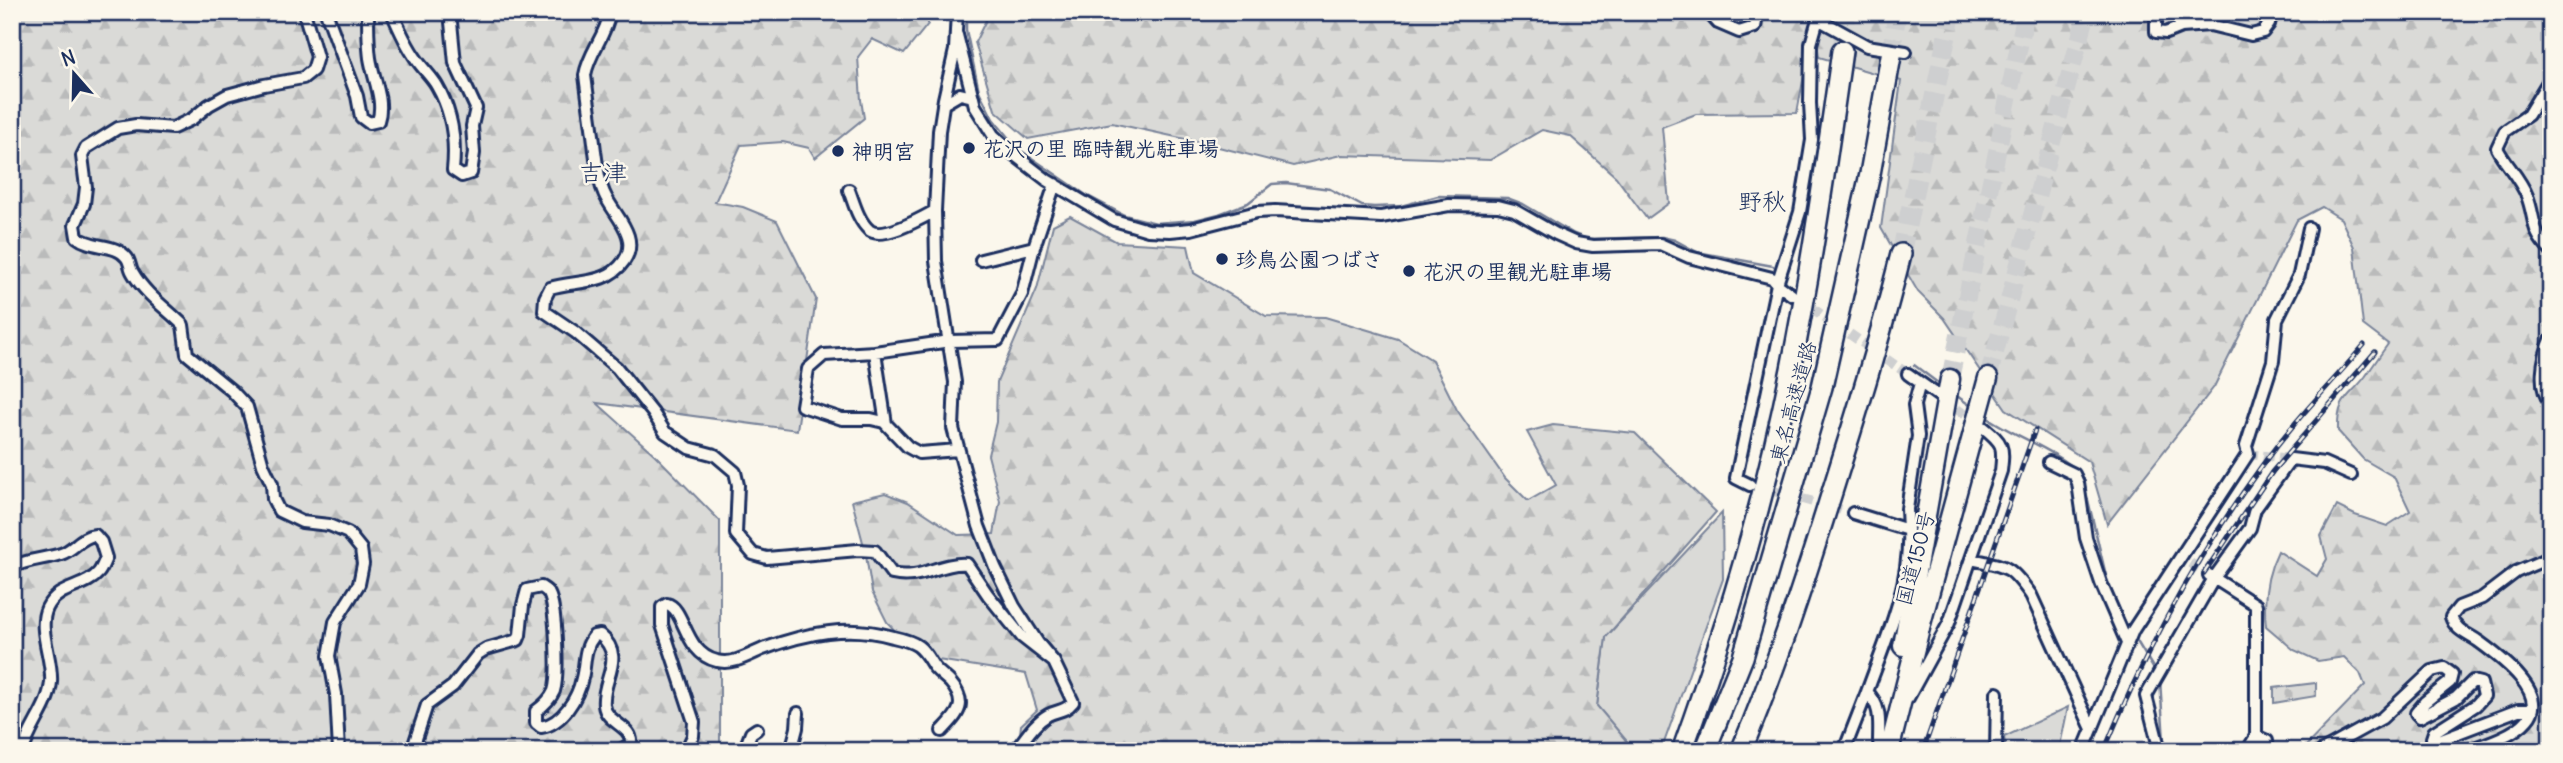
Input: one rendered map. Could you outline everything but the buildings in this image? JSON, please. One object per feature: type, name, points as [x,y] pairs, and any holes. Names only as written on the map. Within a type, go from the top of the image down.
[{"type":"highway","name":"東名高速道路","points":[[1682,751],[1755,523],[1791,371],[1826,172],[1842,51]]},
{"type":"highway","name":"東名高速道路","points":[[1705,751],[1742,657],[1822,387],[1898,54]]},
{"type":"highway","points":[[1741,751],[1786,636],[1808,570],[1875,358],[1901,254]]},
{"type":"highway","name":"国道150号","points":[[1881,748],[1897,718],[1988,378]]},
{"type":"highway","name":"国道150号","points":[[1881,748],[1906,634],[1950,379]]},
{"type":"street","points":[[304,12],[317,57],[313,70],[303,78],[227,95],[192,119],[173,128],[136,125],[118,128],[86,148],[82,156],[85,204],[75,225],[77,237],[86,244],[114,248],[127,257],[132,273],[183,325],[187,354],[247,407],[263,465],[272,484],[273,499],[279,511],[302,522],[329,525],[348,533],[361,549],[363,564],[359,584],[335,622],[329,656],[336,694],[339,751]]},
{"type":"street","points":[[326,12],[357,96],[361,117],[369,123],[378,121],[380,116],[370,55],[368,12]]},
{"type":"street","points":[[392,12],[404,40],[436,85],[444,103],[452,125],[455,147],[453,170],[462,176],[471,173],[474,153],[472,126],[476,108],[455,63],[450,12]]},
{"type":"street","points":[[610,12],[606,32],[587,62],[585,75],[603,192],[629,235],[630,248],[623,262],[605,277],[588,283],[550,288],[545,298],[544,311],[575,332],[617,368],[665,432],[689,448],[715,455],[735,472],[738,485],[736,534],[753,554],[767,558],[875,551],[892,575],[902,577],[923,575],[953,563],[967,564],[1021,637],[1054,662]]},
{"type":"street","points":[[957,12],[957,35],[939,131],[935,211],[936,261],[955,382],[953,428],[979,526],[995,567],[1014,606],[1054,662],[1073,702],[1067,710],[1049,715],[1015,751]]},
{"type":"street","points":[[1708,12],[1718,23],[1740,32],[1755,27],[1759,12]]},
{"type":"street","points":[[2156,12],[2156,32],[2166,33],[2181,27],[2210,25],[2251,35],[2263,32],[2269,24],[2272,12]]},
{"type":"street","points":[[2175,12],[2181,27]]},
{"type":"street","points":[[1750,485],[1736,478],[1777,284],[1800,212],[1812,140],[1811,44],[1817,15],[1867,46],[1898,54]]},
{"type":"street","points":[[957,35],[973,98],[993,135],[1012,153],[1055,184],[1114,220],[1148,230],[1170,231],[1191,229],[1257,212],[1381,217],[1449,205],[1498,206],[1514,210],[1576,243],[1593,246],[1660,244],[1689,257],[1772,278],[1792,295]]},
{"type":"street","points":[[2551,77],[2528,115],[2505,131],[2497,148],[2527,196],[2533,227],[2539,240],[2551,251]]},
{"type":"street","points":[[943,104],[960,94],[973,98],[986,96]]},
{"type":"street","points":[[958,450],[919,453],[908,447],[886,424],[871,419],[842,419],[802,406],[808,369],[824,355],[875,352],[950,341],[998,340],[1022,294],[1055,184]]},
{"type":"street","points":[[849,190],[865,225],[870,231],[877,233],[898,229],[935,211]]},
{"type":"street","points":[[2083,751],[2133,630],[2185,560],[2248,454],[2246,446],[2273,361],[2277,319],[2299,275],[2309,228]]},
{"type":"street","points":[[981,260],[1034,247]]},
{"type":"street","points":[[2551,341],[2545,357],[2543,381],[2546,398],[2551,404]]},
{"type":"street","points":[[875,352],[886,424]]},
{"type":"street","points":[[1908,374],[1939,396]]},
{"type":"street","points":[[1844,751],[1902,587],[1909,545],[1907,509],[1918,436],[1913,405],[1920,383]]},
{"type":"street","points":[[1897,718],[1949,623],[2001,471],[2003,452],[2000,441],[1983,427]]},
{"type":"street","points":[[2160,751],[2146,696],[2211,576],[2250,528],[2255,509],[2291,459],[2324,463],[2351,475]]},
{"type":"street","points":[[2049,462],[2074,474],[2078,483],[2086,538],[2101,583],[2127,643]]},
{"type":"street","points":[[1853,513],[1908,530]]},
{"type":"street","points":[[12,567],[36,558],[60,555],[87,536],[95,536],[101,542],[106,558],[94,576],[59,593],[48,604],[44,614],[52,669],[51,685],[47,701],[23,751]]},
{"type":"street","points":[[2465,751],[2488,744],[2528,720],[2533,704],[2514,668],[2456,628],[2451,618],[2459,607],[2482,598],[2516,572],[2551,557]]},
{"type":"street","points":[[1971,559],[2008,568],[2031,595],[2092,729]]},
{"type":"street","points":[[2211,576],[2256,605],[2256,736],[2247,751]]},
{"type":"street","points":[[412,751],[427,705],[453,687],[478,654],[518,640],[524,596],[527,590],[541,587],[548,592],[552,602],[557,657],[556,682],[552,695],[536,711],[536,723],[541,727],[550,726],[569,707],[582,680],[585,652],[589,642],[594,636],[600,635],[607,641],[612,660],[603,699],[604,708],[609,719],[629,732],[631,738],[631,744],[619,751]]},
{"type":"street","points":[[686,751],[694,736],[694,722],[662,625],[662,607],[667,604],[676,609],[690,640],[700,653],[717,661],[736,660],[794,639],[840,630],[869,631],[916,645],[950,682],[961,704],[959,712],[942,731]]},
{"type":"street","points":[[2322,751],[2382,718],[2432,671],[2444,668],[2452,674],[2450,682],[2425,702],[2416,713],[2420,718],[2456,698],[2473,681],[2482,683],[2484,696],[2476,705],[2434,732],[2434,742],[2518,710],[2532,710]]},
{"type":"street","points":[[1867,692],[1874,698],[1878,708],[1881,748]]},
{"type":"street","points":[[1996,751],[1997,693]]},
{"type":"street","points":[[791,751],[798,713]]},
{"type":"street","points":[[744,751],[751,733],[757,729]]},
{"type":"street","points":[[2256,736],[2266,741],[2268,751]]},
{"type":"green space","points":[[12,12],[929,12],[928,24],[904,54],[872,39],[858,57],[864,118],[815,158],[809,148],[783,142],[741,145],[715,202],[743,207],[777,221],[816,299],[797,430],[597,403],[655,455],[720,521],[720,751],[12,751]]},
{"type":"green space","points":[[987,12],[2551,12],[2551,751],[2301,751],[2365,685],[2360,673],[2344,657],[2318,661],[2294,650],[2266,626],[2266,587],[2278,551],[2317,576],[2327,559],[2321,536],[2337,506],[2387,526],[2410,511],[2394,477],[2363,459],[2338,431],[2342,405],[2388,344],[2363,325],[2354,247],[2341,219],[2322,207],[2297,220],[2214,387],[2107,524],[2089,462],[2006,409],[1944,318],[1918,292],[1881,228],[1901,81],[1819,57],[1814,21],[1797,113],[1696,114],[1662,127],[1669,203],[1647,219],[1616,177],[1570,136],[1542,130],[1490,160],[1341,155],[1293,166],[1112,123],[1028,139],[995,110],[975,42],[987,18]]},
{"type":"green space","points":[[1070,216],[1117,242],[1188,246],[1194,273],[1266,316],[1325,317],[1398,339],[1432,360],[1457,410],[1505,478],[1528,501],[1556,485],[1527,432],[1553,425],[1635,433],[1716,512],[1606,637],[1597,706],[1635,751],[1018,751],[1021,725],[1037,710],[1026,674],[919,657],[887,622],[872,592],[865,550],[852,501],[885,493],[908,502],[958,535],[994,534],[1000,501],[988,455],[996,422],[997,382],[1037,289],[1053,225]]},
{"type":"green space","points":[[1722,513],[1723,579],[1661,751],[1635,751],[1597,706],[1606,637]]},
{"type":"green space","points":[[2316,683],[2316,696],[2274,703],[2274,688]]},
{"type":"green space","points":[[2068,707],[2059,751],[2006,751],[2004,737]]},
{"type":"waterway","points":[[966,12],[966,30],[979,91],[993,119],[1017,148],[1086,195],[1124,215],[1156,223],[1195,220],[1248,203],[1272,184],[1286,183],[1330,189],[1362,206],[1374,207],[1401,206],[1438,196],[1507,198],[1587,239],[1662,237],[1675,240],[1697,252],[1773,266]]},
{"type":"waterway","points":[[1914,365],[1942,386]]},
{"type":"waterway","points":[[1954,394],[1974,408]]},
{"type":"waterway","points":[[1985,416],[2061,458],[2082,475],[2108,584],[2129,630]]},
{"type":"waterway","points":[[2135,638],[2155,671]]},
{"type":"waterway","points":[[2160,680],[2164,742],[2167,751]]},
{"type":"tunnel","points":[[1842,51],[1846,12]]},
{"type":"tunnel","points":[[1891,56],[1897,12]]},
{"type":"tunnel","points":[[1901,254],[1952,12]]},
{"type":"tunnel","points":[[1950,379],[2026,12]]},
{"type":"tunnel","points":[[1988,378],[2087,12]]},
{"type":"tunnel","points":[[1800,300],[1908,374]]},
{"type":"tunnel","points":[[1944,400],[1980,425]]},
{"type":"tunnel","points":[[2248,454],[2291,459]]},
{"type":"tunnel","points":[[1759,487],[1853,513]]},
{"type":"tunnel","points":[[2190,563],[2208,574]]},
{"type":"railway","points":[[2104,751],[2155,640],[2215,534],[2273,451],[2364,345]]},
{"type":"railway","points":[[2204,573],[2272,472],[2375,352]]},
{"type":"railway","points":[[1923,751],[2035,430]]},
{"type":"place","name":"花沢の里 臨時観光駐車場","points":[[969,148]]},
{"type":"place","name":"神明宮","points":[[838,151]]},
{"type":"place","name":"珍鳥公園つばさ","points":[[1222,259]]},
{"type":"place","name":"花沢の里観光駐車場","points":[[1409,271]]},
{"type":"district","name":"吉津","points":[[603,172]]},
{"type":"district","name":"野秋","points":[[1762,201]]}]
